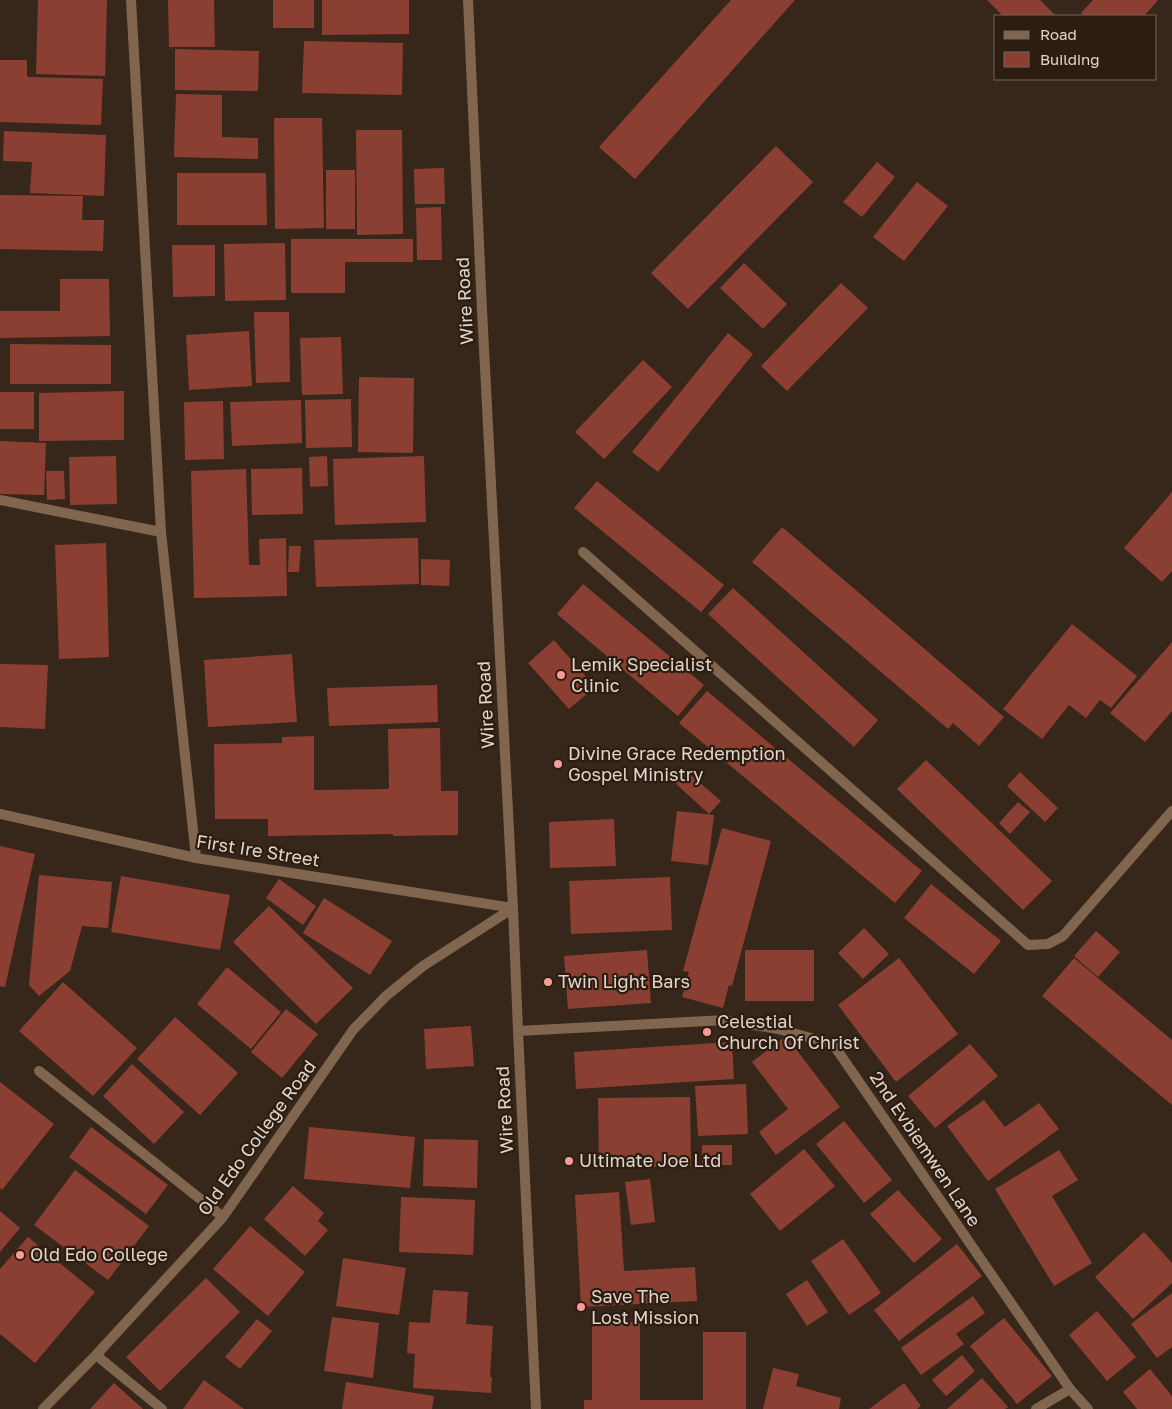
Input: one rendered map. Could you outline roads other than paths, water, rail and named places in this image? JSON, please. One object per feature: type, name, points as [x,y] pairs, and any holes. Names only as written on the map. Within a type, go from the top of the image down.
[{"type":"street","points":[[131,0],[161,532],[196,858]]},
{"type":"street","name":"Wire Road","points":[[468,0],[536,1409]]},
{"type":"street","points":[[0,500],[161,532]]},
{"type":"street","points":[[583,552],[1028,945],[1048,944],[1063,936],[1172,811]]},
{"type":"street","name":"First Ire Street","points":[[0,814],[196,858],[513,908]]},
{"type":"street","name":"Old Edo College Road","points":[[43,1409],[96,1355],[223,1217],[353,1030],[386,996],[423,966],[513,908]]},
{"type":"street","name":"2nd Evbiemwen Lane","points":[[518,1031],[726,1020],[778,1029],[833,1044],[1070,1389],[1088,1409]]},
{"type":"street","points":[[39,1071],[223,1217]]},
{"type":"street","points":[[96,1355],[162,1409]]},
{"type":"street","points":[[1036,1409],[1070,1389]]},
{"type":"place","name":"Lemik Specialist Clinic","points":[[561,675]]},
{"type":"place","name":"Divine Grace Redemption Gospel Ministry","points":[[558,764]]},
{"type":"place","name":"Twin Light Bars","points":[[548,982]]},
{"type":"place","name":"Celestial Church Of Christ","points":[[707,1032]]},
{"type":"place","name":"Ultimate Joe Ltd","points":[[569,1161]]},
{"type":"place","name":"Old Edo College","points":[[20,1255]]},
{"type":"place","name":"Save The Lost Mission","points":[[581,1307]]}]
